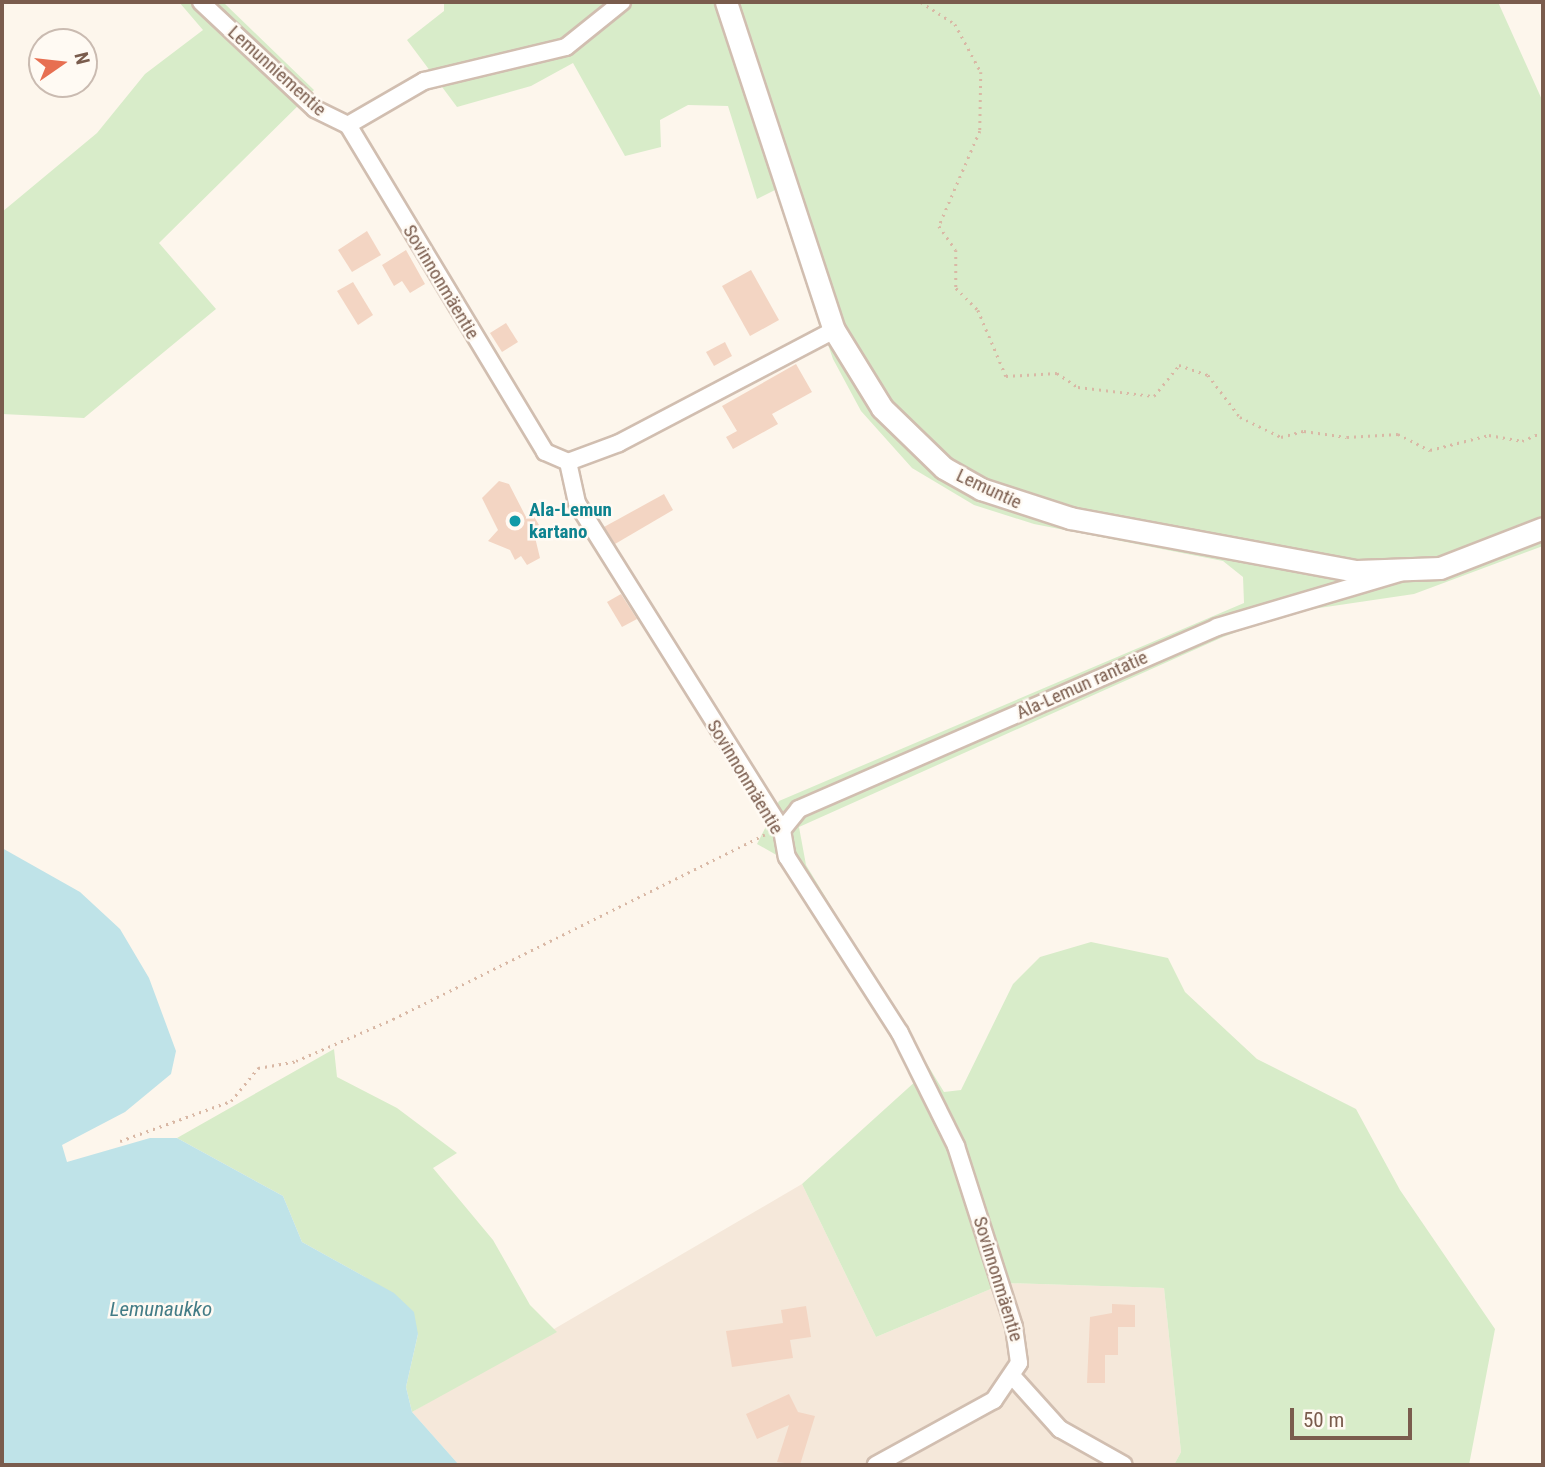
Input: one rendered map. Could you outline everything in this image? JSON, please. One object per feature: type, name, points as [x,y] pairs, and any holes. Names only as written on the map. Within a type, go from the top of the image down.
[{"type":"street","name":"Lemunniementie","points":[[201,2],[315,109],[348,125],[424,81],[566,47],[622,2]]},
{"type":"street","name":"Lemuntie","points":[[726,2],[834,330],[882,408],[915,445],[981,489],[1070,518],[1357,571],[1399,573],[1478,558],[1543,527]]},
{"type":"street","name":"Sovinnonmäentie","points":[[348,125],[545,452],[568,462],[577,503],[631,597],[782,830],[798,876],[934,1094],[1019,1344],[1014,1378]]},
{"type":"street","points":[[568,462],[619,443],[834,330]]},
{"type":"street","name":"Ala-Lemun rantatie","points":[[782,830],[799,809],[1217,627],[1399,573]]},
{"type":"street","points":[[876,1465],[995,1400],[1014,1378],[1060,1429],[1124,1465]]},
{"type":"path","points":[[921,2],[955,23],[981,72],[980,131],[939,226],[956,250],[956,288],[978,310],[1006,376],[1057,373],[1078,387],[1154,396],[1179,365],[1208,375],[1240,417],[1281,437],[1304,430],[1347,437],[1398,433],[1430,450],[1489,435],[1522,441],[1543,432]]},
{"type":"path","points":[[120,1141],[231,1101],[258,1068],[296,1061],[393,1019],[615,905],[782,830]]},
{"type":"shaded area","points":[[802,1184],[876,1337],[1005,1283],[1164,1288],[1181,1452],[1174,1465],[459,1465],[412,1412]]},
{"type":"green space","points":[[179,2],[223,2],[314,90],[159,243],[216,309],[84,418],[2,414],[2,212],[97,133],[145,74],[203,30]]},
{"type":"green space","points":[[444,2],[1498,2],[1543,102],[1543,546],[1414,594],[1292,612],[1223,637],[799,827],[806,865],[944,1092],[961,1090],[1013,984],[1040,957],[1091,942],[1168,958],[1185,992],[1257,1059],[1356,1109],[1400,1190],[1495,1329],[1469,1465],[1174,1465],[1181,1452],[1164,1288],[1005,1283],[876,1337],[802,1184],[917,1080],[780,857],[757,844],[779,801],[1244,603],[1243,577],[1223,561],[1034,524],[974,505],[912,468],[861,411],[833,359],[775,190],[757,199],[728,106],[688,105],[660,120],[661,147],[625,156],[573,63],[531,86],[457,107],[407,40],[444,11]]},
{"type":"green space","points":[[334,1049],[337,1077],[397,1108],[457,1153],[433,1168],[493,1240],[530,1305],[557,1332],[412,1412],[406,1387],[418,1334],[365,1277],[302,1242],[283,1196],[177,1138]]},
{"type":"water","name":"Lemunaukko","points":[[2,848],[80,892],[120,929],[149,978],[176,1051],[171,1074],[125,1112],[62,1145],[67,1162],[150,1138],[177,1138],[283,1196],[302,1242],[394,1293],[414,1312],[418,1334],[406,1387],[412,1412],[459,1465],[2,1465]]},
{"type":"building","points":[[367,231],[381,255],[352,272],[338,250]]},
{"type":"building","points":[[406,250],[425,284],[410,293],[402,281],[394,286],[382,265]]},
{"type":"building","points":[[751,270],[779,320],[750,336],[722,286]]},
{"type":"building","points":[[353,282],[373,315],[358,325],[337,291]]},
{"type":"building","points":[[506,323],[518,342],[502,352],[490,333]]},
{"type":"building","points":[[725,342],[732,356],[714,366],[706,352]]},
{"type":"building","points":[[796,364],[812,392],[772,414],[778,424],[733,449],[726,437],[737,431],[722,406]]},
{"type":"building","name":"Ala-Lemun kartano","points":[[499,481],[509,484],[526,517],[532,513],[539,525],[533,529],[540,558],[527,565],[521,556],[515,560],[510,550],[488,541],[498,530],[482,498]]},
{"type":"building","points":[[664,494],[673,510],[615,544],[604,527]]},
{"type":"building","points":[[621,594],[637,619],[622,627],[607,602]]},
{"type":"building","points":[[1112,1304],[1135,1305],[1135,1327],[1118,1327],[1118,1355],[1105,1355],[1105,1383],[1087,1383],[1090,1317],[1112,1313]]},
{"type":"building","points":[[806,1306],[811,1337],[790,1340],[793,1358],[732,1367],[726,1331],[783,1323],[781,1310]]},
{"type":"building","points":[[789,1394],[798,1412],[815,1416],[800,1465],[777,1462],[789,1425],[757,1439],[746,1414]]},
{"type":"place","name":"Ala-Lemun kartano","points":[[515,521]]}]
